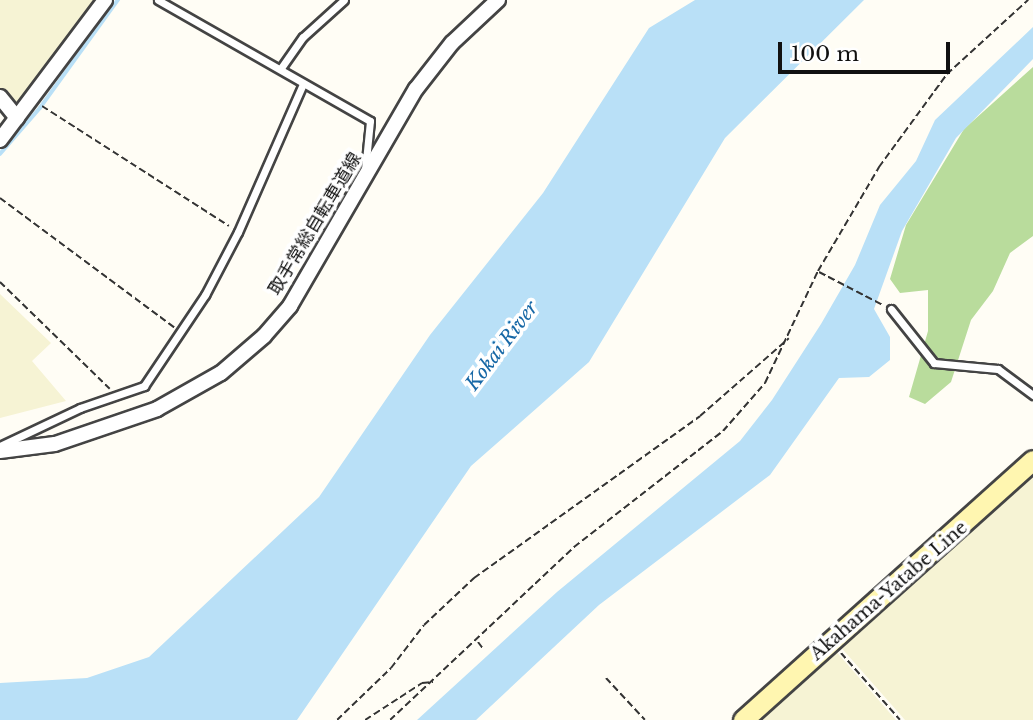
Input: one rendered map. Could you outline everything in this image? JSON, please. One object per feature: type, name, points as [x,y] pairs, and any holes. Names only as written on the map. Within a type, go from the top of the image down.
[{"type":"main road","name":"Akahama-Yatabe Line","points":[[743,720],[1033,460]]},
{"type":"street","points":[[0,140],[33,100],[106,0]]},
{"type":"street","name":"取手常総自転車道線","points":[[0,449],[55,444],[144,413],[221,373],[264,336],[290,306],[416,89],[452,43],[498,0]]},
{"type":"street","points":[[0,97],[17,118]]},
{"type":"lane","points":[[158,0],[370,121],[364,179]]},
{"type":"lane","points":[[281,68],[303,37],[344,0]]},
{"type":"lane","points":[[0,449],[80,408],[144,386],[238,232],[303,84]]},
{"type":"lane","points":[[891,309],[934,363],[998,369],[1033,395]]},
{"type":"path","points":[[390,720],[434,682],[574,547],[723,430],[765,383],[790,338],[818,271],[879,167],[947,74],[1028,0]]},
{"type":"path","points":[[33,100],[238,232]]},
{"type":"path","points":[[0,198],[180,331]]},
{"type":"path","points":[[818,271],[880,303]]},
{"type":"path","points":[[0,282],[117,396]]},
{"type":"path","points":[[338,720],[391,668],[424,625],[474,579],[701,416],[790,338]]},
{"type":"path","points":[[477,641],[484,650]]},
{"type":"path","points":[[831,642],[900,720]]},
{"type":"path","points":[[606,678],[645,720]]},
{"type":"path","points":[[365,720],[422,682],[434,682]]},
{"type":"shaded area","points":[[0,0],[101,0],[18,111],[0,88]]},
{"type":"shaded area","points":[[0,294],[51,343],[32,361],[66,401],[0,418]]},
{"type":"shaded area","points":[[1033,473],[1033,720],[905,720],[838,644]]},
{"type":"shaded area","points":[[834,649],[896,720],[753,720]]},
{"type":"green space","points":[[1033,67],[1033,236],[1010,253],[993,291],[971,320],[951,382],[925,404],[909,397],[928,331],[928,290],[900,293],[890,279],[906,225],[964,129]]},
{"type":"water","name":"Kokai River","points":[[695,0],[864,0],[725,138],[589,362],[471,466],[297,720],[0,720],[0,683],[87,678],[149,657],[319,497],[430,335],[543,193],[649,28]]},
{"type":"water","points":[[1033,27],[1033,59],[956,138],[902,231],[874,309],[890,337],[890,360],[869,377],[839,378],[770,475],[599,605],[476,720],[417,720],[557,592],[740,441],[772,400],[821,324],[855,265],[880,205],[916,161],[935,120]]},
{"type":"waterway","points":[[0,154],[40,108],[118,0]]}]
